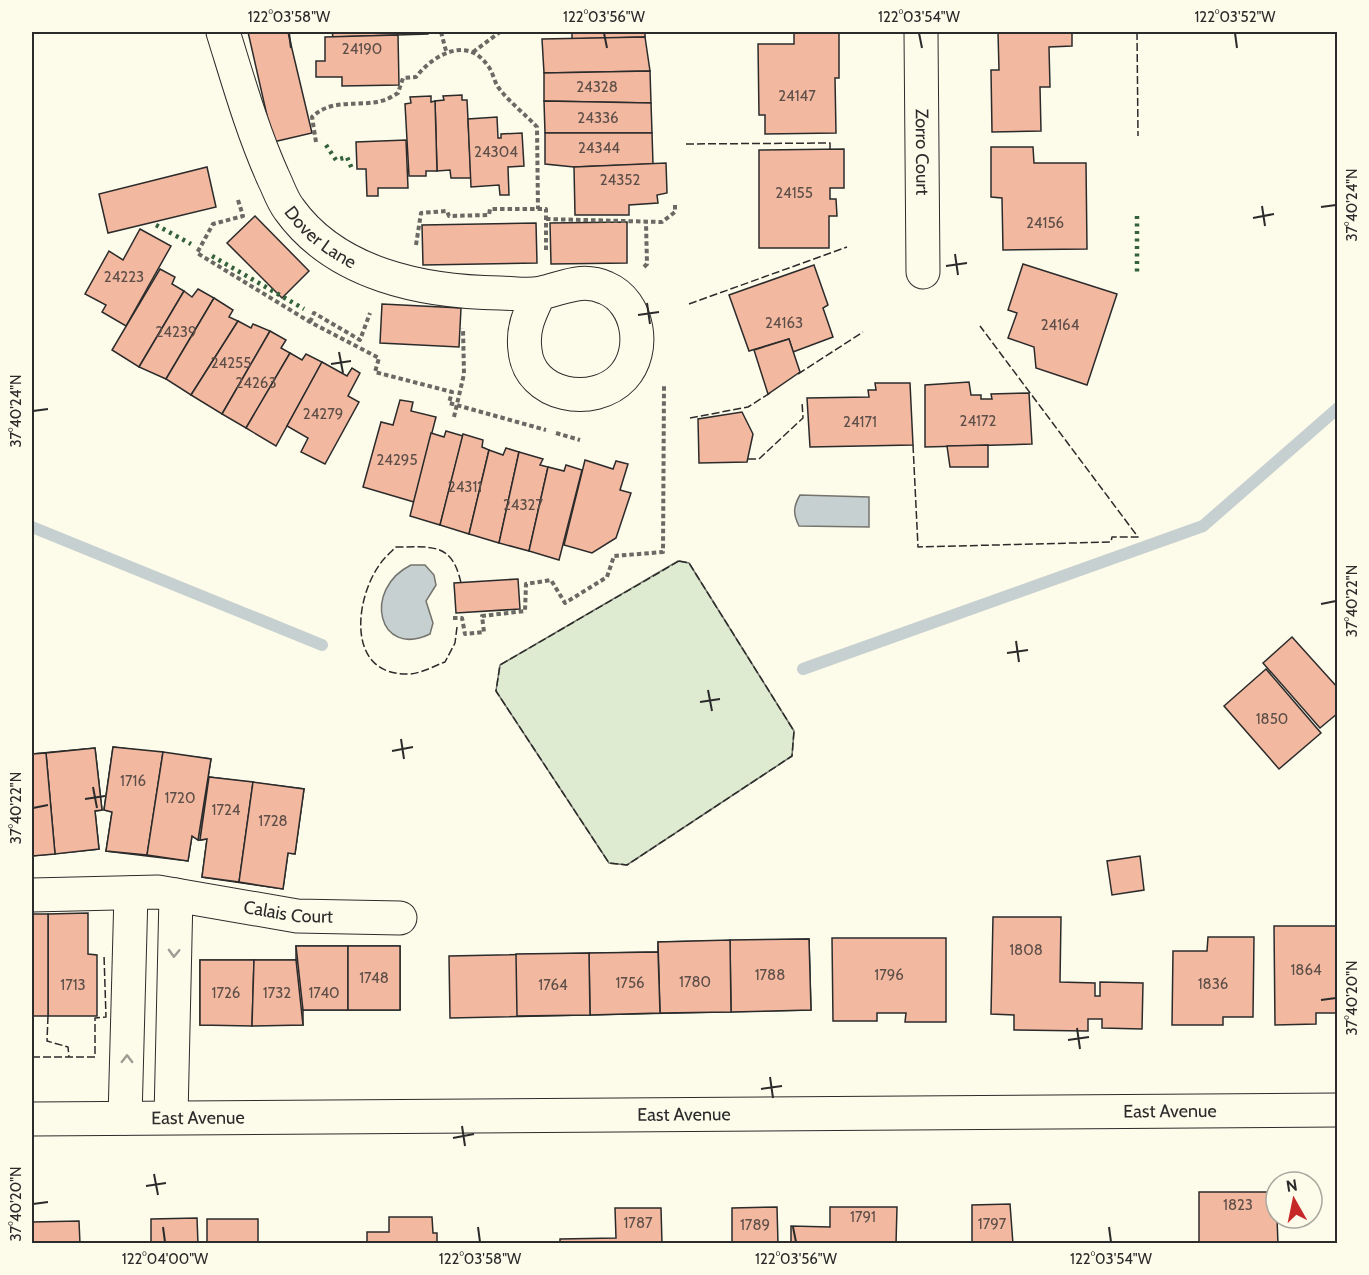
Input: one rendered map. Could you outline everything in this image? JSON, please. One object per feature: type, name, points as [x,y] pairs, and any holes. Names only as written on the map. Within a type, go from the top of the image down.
[{"type":"street","name":"Dover Lane","points":[[223,32],[259,146],[288,208],[326,247],[405,283],[479,293],[539,294],[574,282],[606,288],[625,302],[635,320],[638,343],[624,376],[609,388],[588,396],[568,394],[543,382],[532,370],[525,352],[524,326],[539,294]]},
{"type":"street","name":"Zorro Court","points":[[921,32],[923,272]]},
{"type":"street","name":"Calais Court","points":[[32,895],[131,893],[176,895],[297,916],[400,918]]},
{"type":"street","points":[[125,1118],[131,893]]},
{"type":"street","points":[[171,1118],[176,895]]},
{"type":"street","name":"East Avenue","points":[[32,1119],[1338,1110]]},
{"type":"path","points":[[441,32],[446,51]]},
{"type":"path","points":[[316,142],[312,117],[319,110],[348,102],[380,101],[399,93],[403,78],[416,77],[428,62],[446,51],[473,52],[500,32]]},
{"type":"path","points":[[473,52],[488,66],[497,86],[537,127],[538,208]]},
{"type":"path","points":[[546,219],[662,222],[675,212],[675,202]]},
{"type":"path","points":[[416,248],[421,213],[447,211],[449,216],[489,215],[490,209],[538,208],[546,209],[546,259]]},
{"type":"path","points":[[243,216],[213,224],[197,252],[310,322],[378,358],[375,372],[452,392],[449,403],[580,440]]},
{"type":"path","points":[[646,223],[647,264]]},
{"type":"path","points":[[310,322],[314,313],[360,340]]},
{"type":"path","points":[[453,618],[462,618],[465,634],[484,632],[482,616],[525,611],[525,584],[551,580],[565,603],[607,577],[614,556],[663,552],[665,387],[629,368]]},
{"type":"path","points":[[454,417],[464,374]]},
{"type":"green space","points":[[678,561],[689,563],[794,731],[792,756],[627,865],[609,863],[496,691],[500,665]]},
{"type":"shaded area","points":[[800,495],[869,497],[869,527],[799,526],[795,511]]},
{"type":"shaded area","points":[[411,565],[425,565],[434,575],[436,585],[426,601],[433,623],[430,634],[412,639],[398,637],[388,629],[383,618],[382,604],[386,589],[396,576]]},
{"type":"building","points":[[248,32],[288,32],[312,133],[273,142]]},
{"type":"building","points":[[332,32],[428,32],[428,34],[333,37]]},
{"type":"building","points":[[572,32],[645,32],[645,37],[572,39]]},
{"type":"building","points":[[794,32],[839,32],[839,78],[835,78],[836,133],[765,134],[765,115],[759,115],[758,44],[794,44]]},
{"type":"building","points":[[998,32],[1072,32],[1072,46],[1049,47],[1050,87],[1040,87],[1041,131],[992,132],[991,70],[999,70]]},
{"type":"building","points":[[398,35],[399,85],[342,86],[342,77],[316,77],[316,61],[325,61],[325,37]]},
{"type":"building","points":[[645,37],[650,71],[544,73],[542,39]]},
{"type":"building","points":[[650,71],[651,103],[544,101],[544,73]]},
{"type":"building","points":[[462,95],[462,100],[467,100],[471,178],[451,178],[450,170],[437,171],[435,101],[444,100],[443,96]]},
{"type":"building","points":[[431,96],[431,102],[435,101],[437,171],[426,171],[426,176],[409,176],[405,104],[411,103],[410,97]]},
{"type":"building","points":[[544,101],[651,103],[652,133],[545,133]]},
{"type":"building","points":[[497,117],[498,138],[501,138],[501,134],[522,133],[524,166],[508,167],[509,195],[500,195],[499,185],[471,187],[468,119]]},
{"type":"building","points":[[545,133],[652,133],[653,164],[574,167],[545,164]]},
{"type":"building","points":[[406,140],[408,188],[378,188],[378,196],[367,196],[366,169],[357,169],[356,142]]},
{"type":"building","points":[[991,147],[1033,147],[1034,163],[1086,163],[1087,249],[1003,250],[1002,198],[991,197]]},
{"type":"building","points":[[844,149],[844,188],[830,188],[830,199],[836,199],[837,216],[829,216],[829,248],[759,248],[759,150]]},
{"type":"building","points":[[666,163],[667,193],[657,195],[658,203],[629,205],[629,215],[575,215],[574,167]]},
{"type":"building","points":[[207,167],[216,207],[108,233],[99,194]]},
{"type":"building","points":[[255,216],[309,271],[282,298],[227,243]]},
{"type":"building","points":[[627,222],[627,263],[551,264],[550,223]]},
{"type":"building","points":[[536,223],[537,263],[423,265],[422,225]]},
{"type":"building","points":[[140,229],[171,246],[126,326],[102,312],[106,305],[85,294],[109,251],[123,260]]},
{"type":"building","points":[[1023,264],[1117,294],[1087,385],[1036,368],[1034,347],[1008,338],[1017,313],[1008,310]]},
{"type":"building","points":[[814,265],[828,305],[823,308],[833,337],[793,352],[789,339],[749,351],[729,295]]},
{"type":"building","points":[[160,269],[175,277],[172,284],[184,291],[139,367],[112,350]]},
{"type":"building","points":[[198,289],[214,298],[166,379],[139,367],[184,291],[192,297]]},
{"type":"building","points":[[214,298],[233,310],[229,317],[238,321],[191,395],[166,379]]},
{"type":"building","points":[[382,304],[461,308],[459,347],[380,343]]},
{"type":"building","points":[[238,321],[251,328],[253,324],[270,331],[222,414],[191,395]]},
{"type":"building","points":[[270,331],[286,340],[281,348],[290,353],[246,428],[222,414]]},
{"type":"building","points":[[789,339],[800,372],[768,394],[754,350]]},
{"type":"building","points":[[290,353],[302,360],[306,354],[322,362],[276,446],[246,428]]},
{"type":"building","points":[[322,362],[347,376],[352,368],[360,373],[348,396],[359,402],[325,464],[301,452],[308,438],[287,426]]},
{"type":"building","points":[[969,382],[971,395],[981,395],[981,399],[992,399],[991,394],[1029,393],[1032,444],[925,447],[925,385]]},
{"type":"building","points":[[875,383],[910,383],[913,445],[810,447],[807,398],[869,397],[868,390],[876,390]]},
{"type":"building","points":[[400,400],[413,402],[411,411],[436,417],[414,502],[363,487],[381,422],[393,425]]},
{"type":"building","points":[[742,412],[753,434],[747,462],[699,463],[698,419]]},
{"type":"building","points":[[446,431],[463,436],[440,525],[410,516],[431,433],[444,437]]},
{"type":"building","points":[[463,434],[483,440],[482,447],[489,450],[469,534],[440,525]]},
{"type":"building","points":[[988,445],[988,467],[950,467],[947,446]]},
{"type":"building","points":[[506,448],[519,452],[499,543],[469,534],[489,450],[503,455]]},
{"type":"building","points":[[519,452],[543,459],[540,465],[548,467],[529,551],[499,543]]},
{"type":"building","points":[[585,460],[613,469],[616,461],[628,464],[620,490],[631,493],[616,538],[592,553],[564,545]]},
{"type":"building","points":[[566,465],[582,470],[559,560],[529,551],[548,467],[564,471]]},
{"type":"building","points":[[518,579],[520,609],[456,613],[454,583]]},
{"type":"building","points":[[1292,637],[1338,688],[1338,713],[1320,728],[1263,663]]},
{"type":"building","points":[[1266,669],[1321,733],[1279,769],[1224,706]]},
{"type":"building","points":[[113,747],[211,759],[198,840],[192,836],[188,861],[106,851],[112,812],[104,810]]},
{"type":"building","points":[[113,747],[163,752],[147,855],[106,851],[112,812],[104,810]]},
{"type":"building","points":[[95,748],[102,810],[95,811],[99,849],[32,856],[32,754]]},
{"type":"building","points":[[95,748],[102,810],[95,811],[99,849],[55,854],[46,753]]},
{"type":"building","points":[[163,752],[211,759],[198,840],[192,836],[188,861],[147,855]]},
{"type":"building","points":[[46,753],[55,854],[32,856],[32,754]]},
{"type":"building","points":[[209,777],[304,789],[295,854],[288,853],[283,889],[202,877],[207,839],[200,840]]},
{"type":"building","points":[[209,777],[253,782],[239,882],[202,877],[207,839],[200,840]]},
{"type":"building","points":[[253,782],[304,789],[295,854],[288,853],[283,889],[239,882]]},
{"type":"building","points":[[1140,856],[1144,890],[1112,895],[1107,861]]},
{"type":"building","points":[[88,913],[88,954],[97,955],[97,1016],[48,1016],[48,914]]},
{"type":"building","points":[[32,914],[48,914],[48,1016],[32,1016]]},
{"type":"building","points":[[993,917],[1061,917],[1060,982],[1095,983],[1095,996],[1100,996],[1100,982],[1143,983],[1142,1029],[1102,1028],[1102,1019],[1088,1019],[1088,1031],[1014,1030],[1014,1015],[991,1014]]},
{"type":"building","points":[[1274,926],[1338,926],[1338,1013],[1316,1013],[1316,1024],[1275,1025]]},
{"type":"building","points":[[1208,937],[1254,937],[1253,1017],[1223,1017],[1223,1025],[1172,1025],[1173,951],[1207,951]]},
{"type":"building","points":[[832,938],[946,938],[946,1022],[905,1022],[906,1013],[877,1013],[877,1021],[833,1021]]},
{"type":"building","points":[[809,939],[811,1010],[450,1018],[449,956],[658,952],[658,942]]},
{"type":"building","points":[[809,939],[811,1010],[731,1012],[730,940]]},
{"type":"building","points":[[730,940],[731,1012],[660,1013],[658,942]]},
{"type":"building","points":[[296,946],[400,946],[400,1010],[303,1010],[303,1025],[200,1025],[200,960],[296,960]]},
{"type":"building","points":[[296,946],[348,946],[348,1010],[303,1010]]},
{"type":"building","points":[[348,946],[400,946],[400,1010],[348,1010]]},
{"type":"building","points":[[658,952],[660,1013],[590,1015],[589,953]]},
{"type":"building","points":[[589,953],[590,1015],[517,1016],[516,954]]},
{"type":"building","points":[[200,960],[254,960],[252,1026],[200,1025]]},
{"type":"building","points":[[254,960],[296,960],[303,1025],[252,1026]]},
{"type":"building","points":[[1199,1192],[1264,1192],[1264,1230],[1277,1230],[1278,1244],[1199,1244]]},
{"type":"building","points":[[1010,1204],[1013,1244],[972,1244],[972,1205]]},
{"type":"building","points":[[777,1207],[778,1244],[680,1244],[732,1243],[732,1208]]},
{"type":"building","points":[[830,1207],[897,1207],[896,1244],[791,1244],[791,1226],[830,1227]]},
{"type":"building","points":[[615,1208],[661,1208],[662,1244],[560,1244],[560,1239],[616,1238]]},
{"type":"building","points":[[389,1217],[432,1217],[433,1233],[437,1233],[437,1244],[367,1244],[367,1232],[389,1232]]},
{"type":"building","points":[[197,1218],[198,1244],[151,1244],[151,1219]]},
{"type":"building","points":[[207,1219],[258,1219],[258,1244],[207,1244]]},
{"type":"building","points":[[79,1221],[80,1244],[32,1244],[32,1222]]},
{"type":"waterway","points":[[803,669],[1203,526],[1338,408]]},
{"type":"waterway","points":[[32,527],[322,645]]},
{"type":"hedge","points":[[326,145],[336,160],[347,157],[352,169]]},
{"type":"hedge","points":[[1137,216],[1137,273]]},
{"type":"hedge","points":[[156,225],[191,244]]},
{"type":"hedge","points":[[212,256],[304,309]]},
{"type":"fence","points":[[1137,32],[1138,136]]},
{"type":"fence","points":[[686,144],[830,143],[830,150]]},
{"type":"fence","points":[[689,304],[847,247]]},
{"type":"fence","points":[[913,445],[918,547],[1111,542],[1112,537],[1138,537],[980,326]]},
{"type":"fence","points":[[798,374],[863,332]]},
{"type":"fence","points":[[690,418],[748,407],[770,393]]},
{"type":"fence","points":[[748,459],[759,459],[803,418],[802,402]]},
{"type":"fence","points":[[457,627],[455,643],[445,662],[410,674],[389,672],[375,663],[366,650],[361,634],[361,615],[371,579],[396,547],[439,550],[452,560],[461,583]]},
{"type":"fence","points":[[679,561],[689,563],[794,731],[792,756],[627,865],[609,863],[496,691],[500,665],[679,561]]},
{"type":"fence","points":[[32,1057],[95,1057],[95,1018],[106,1017],[104,955]]},
{"type":"fence","points":[[48,1016],[47,1041],[68,1047],[69,1057]]}]
